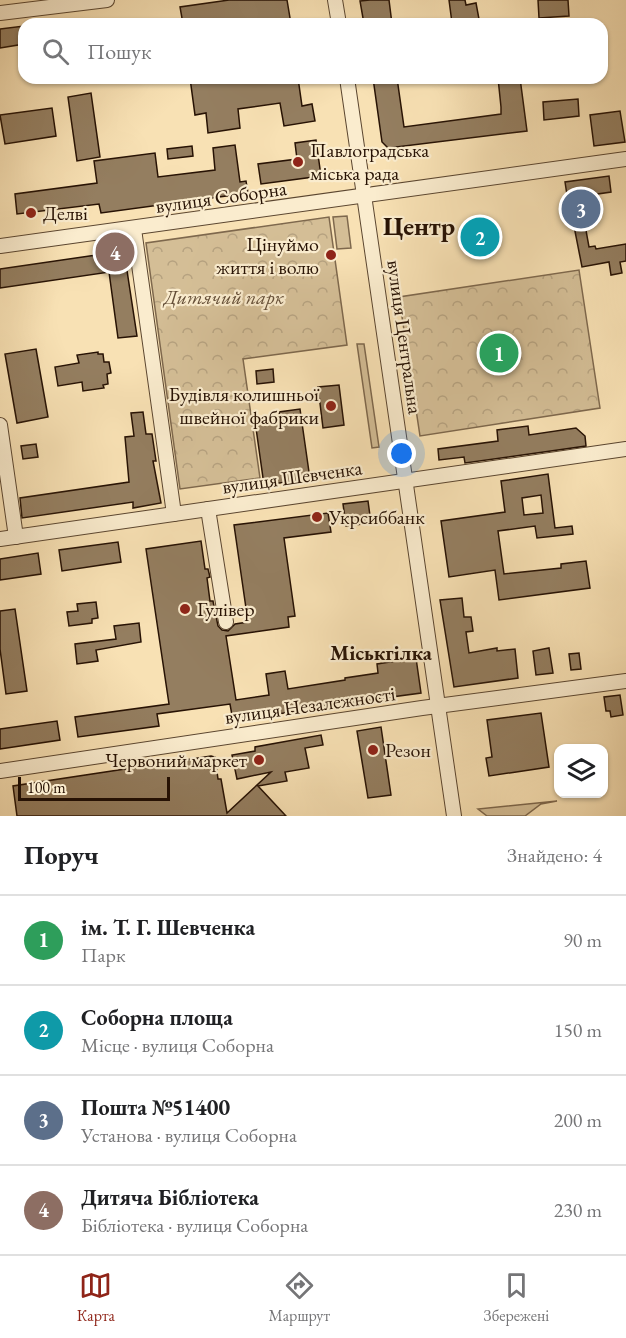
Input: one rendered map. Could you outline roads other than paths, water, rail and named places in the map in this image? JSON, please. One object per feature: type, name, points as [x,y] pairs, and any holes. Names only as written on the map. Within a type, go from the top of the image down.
[{"type":"street","points":[[0,14],[107,0]]},
{"type":"street","points":[[335,0],[338,18]]},
{"type":"street","name":"вулиця Центральна","points":[[348,84],[366,195],[453,816]]},
{"type":"street","name":"вулиця Соборна","points":[[0,246],[626,159]]},
{"type":"street","points":[[134,229],[174,514]]},
{"type":"street","points":[[0,425],[16,537]]},
{"type":"street","name":"вулиця Шевченка","points":[[0,539],[626,449]]},
{"type":"street","points":[[208,509],[226,622]]},
{"type":"street","name":"вулиця Незалежності","points":[[0,771],[437,706],[626,681]]},
{"type":"place","name":"Павлоградська міська рада","points":[[298,162]]},
{"type":"place","name":"Пошта №51400","points":[[581,209]]},
{"type":"place","name":"Делві","points":[[31,213]]},
{"type":"place","name":"Соборна площа","points":[[480,237]]},
{"type":"place","name":"Дитяча Бiблiотека","points":[[115,252]]},
{"type":"place","name":"Цінуймо життя і волю","points":[[331,255]]},
{"type":"place","name":"ім. Т. Г. Шевченка","points":[[499,353]]},
{"type":"place","name":"Будівля колишньої швейної фабрики","points":[[331,406]]},
{"type":"place","name":"Укрсиббанк","points":[[317,517]]},
{"type":"place","name":"Гулівер","points":[[185,609]]},
{"type":"place","name":"Резон","points":[[373,750]]},
{"type":"place","name":"Червоний маркет","points":[[259,760]]},
{"type":"district","name":"Центр","points":[[419,226]]},
{"type":"district","name":"Міськгілка","points":[[381,652]]},
{"type":"park label","name":"Дитячий парк","points":[[224,297]]}]
